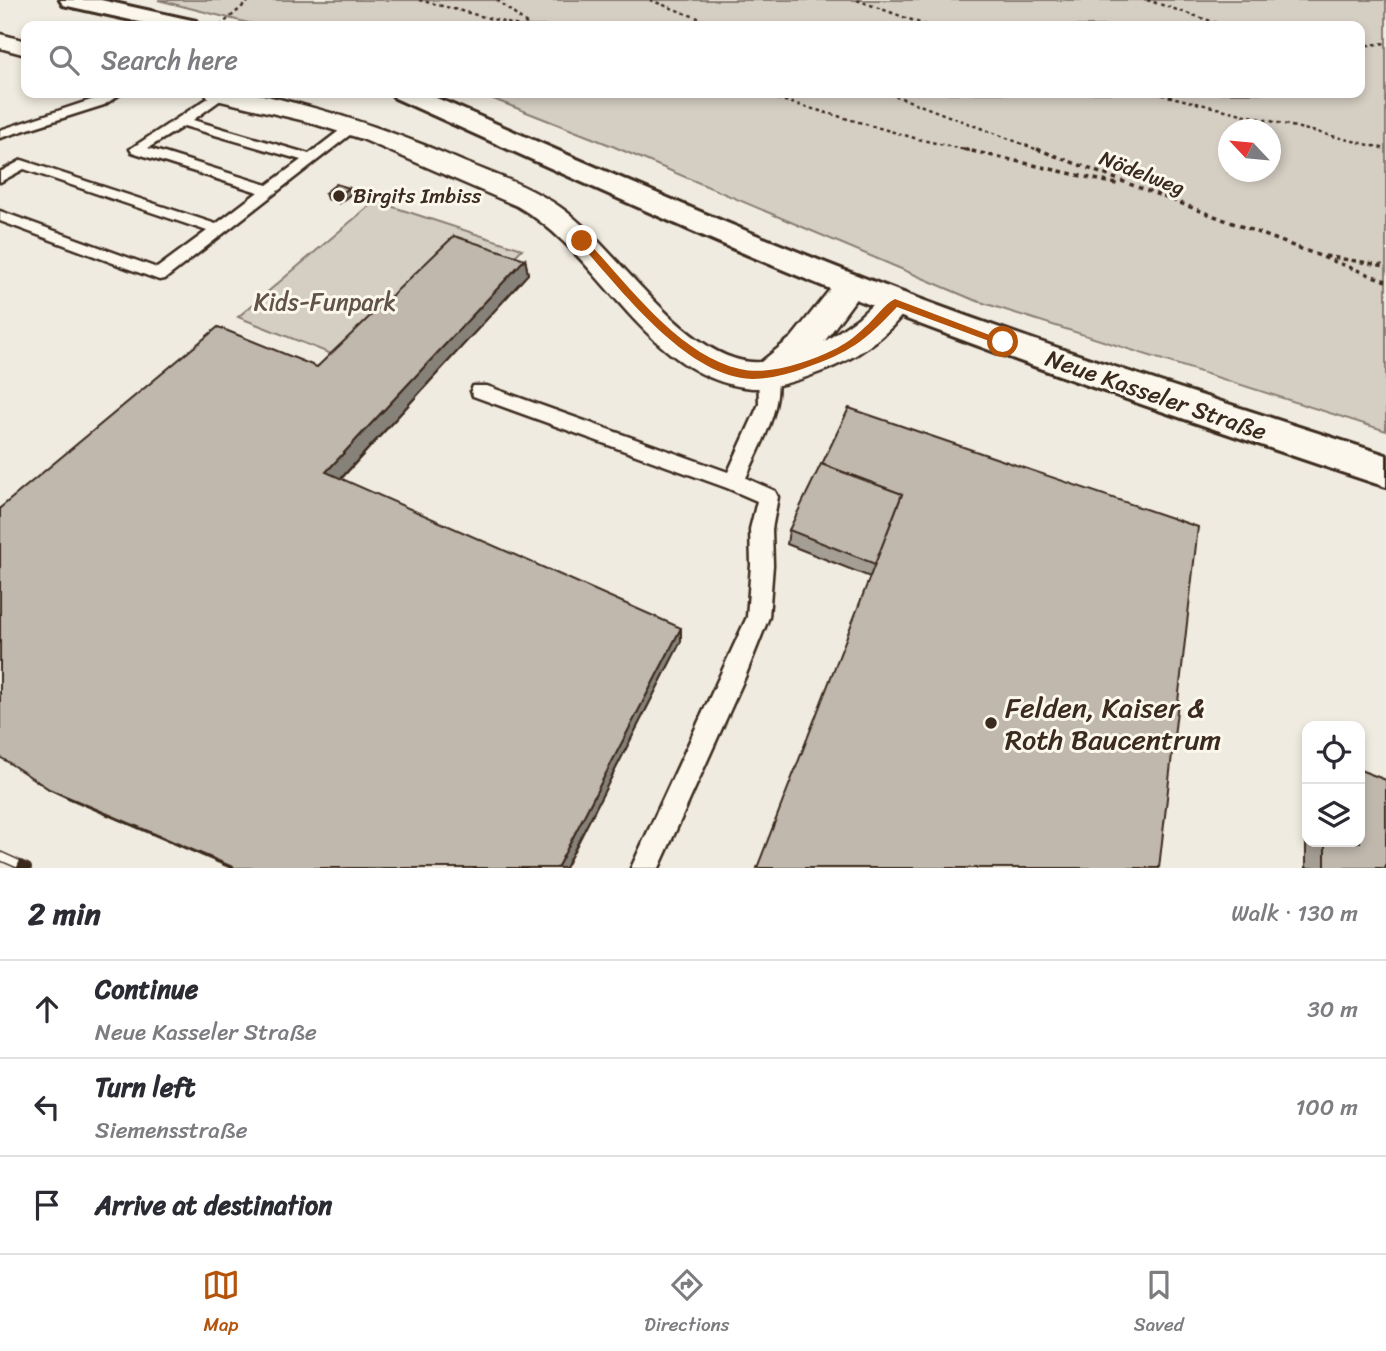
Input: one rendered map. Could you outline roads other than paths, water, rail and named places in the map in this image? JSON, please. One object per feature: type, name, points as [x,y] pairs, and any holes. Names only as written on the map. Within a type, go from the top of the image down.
[{"type":"main road","points":[[71,0],[166,21]]},
{"type":"main road","name":"Neue Kasseler Straße","points":[[416,98],[850,285],[1054,360],[1386,471]]},
{"type":"street","points":[[0,41],[21,47]]},
{"type":"street","points":[[240,98],[353,127],[483,179],[551,214],[572,231],[661,327],[683,346],[738,373],[767,373],[815,362],[838,352],[867,332],[895,302]]},
{"type":"street","points":[[767,373],[789,359],[804,345],[850,285]]},
{"type":"lane","points":[[0,134],[107,98]]},
{"type":"lane","points":[[213,98],[137,149],[270,191]]},
{"type":"lane","points":[[182,121],[313,159]]},
{"type":"lane","points":[[0,216],[159,275],[353,127]]},
{"type":"lane","points":[[0,178],[22,164],[219,230]]},
{"type":"lane","points":[[734,481],[768,404],[767,373]]},
{"type":"lane","points":[[480,391],[734,481],[768,496],[761,529],[762,565],[758,617],[737,669],[645,868]]},
{"type":"railway","points":[[0,856],[27,868]]},
{"type":"place","name":"Birgits Imbiss","points":[[339,196]]},
{"type":"place","name":"Felden, Kaiser & Roth Baucentrum","points":[[991,723]]},
{"type":"park label","name":"Kids-Funpark","points":[[325,302]]}]
